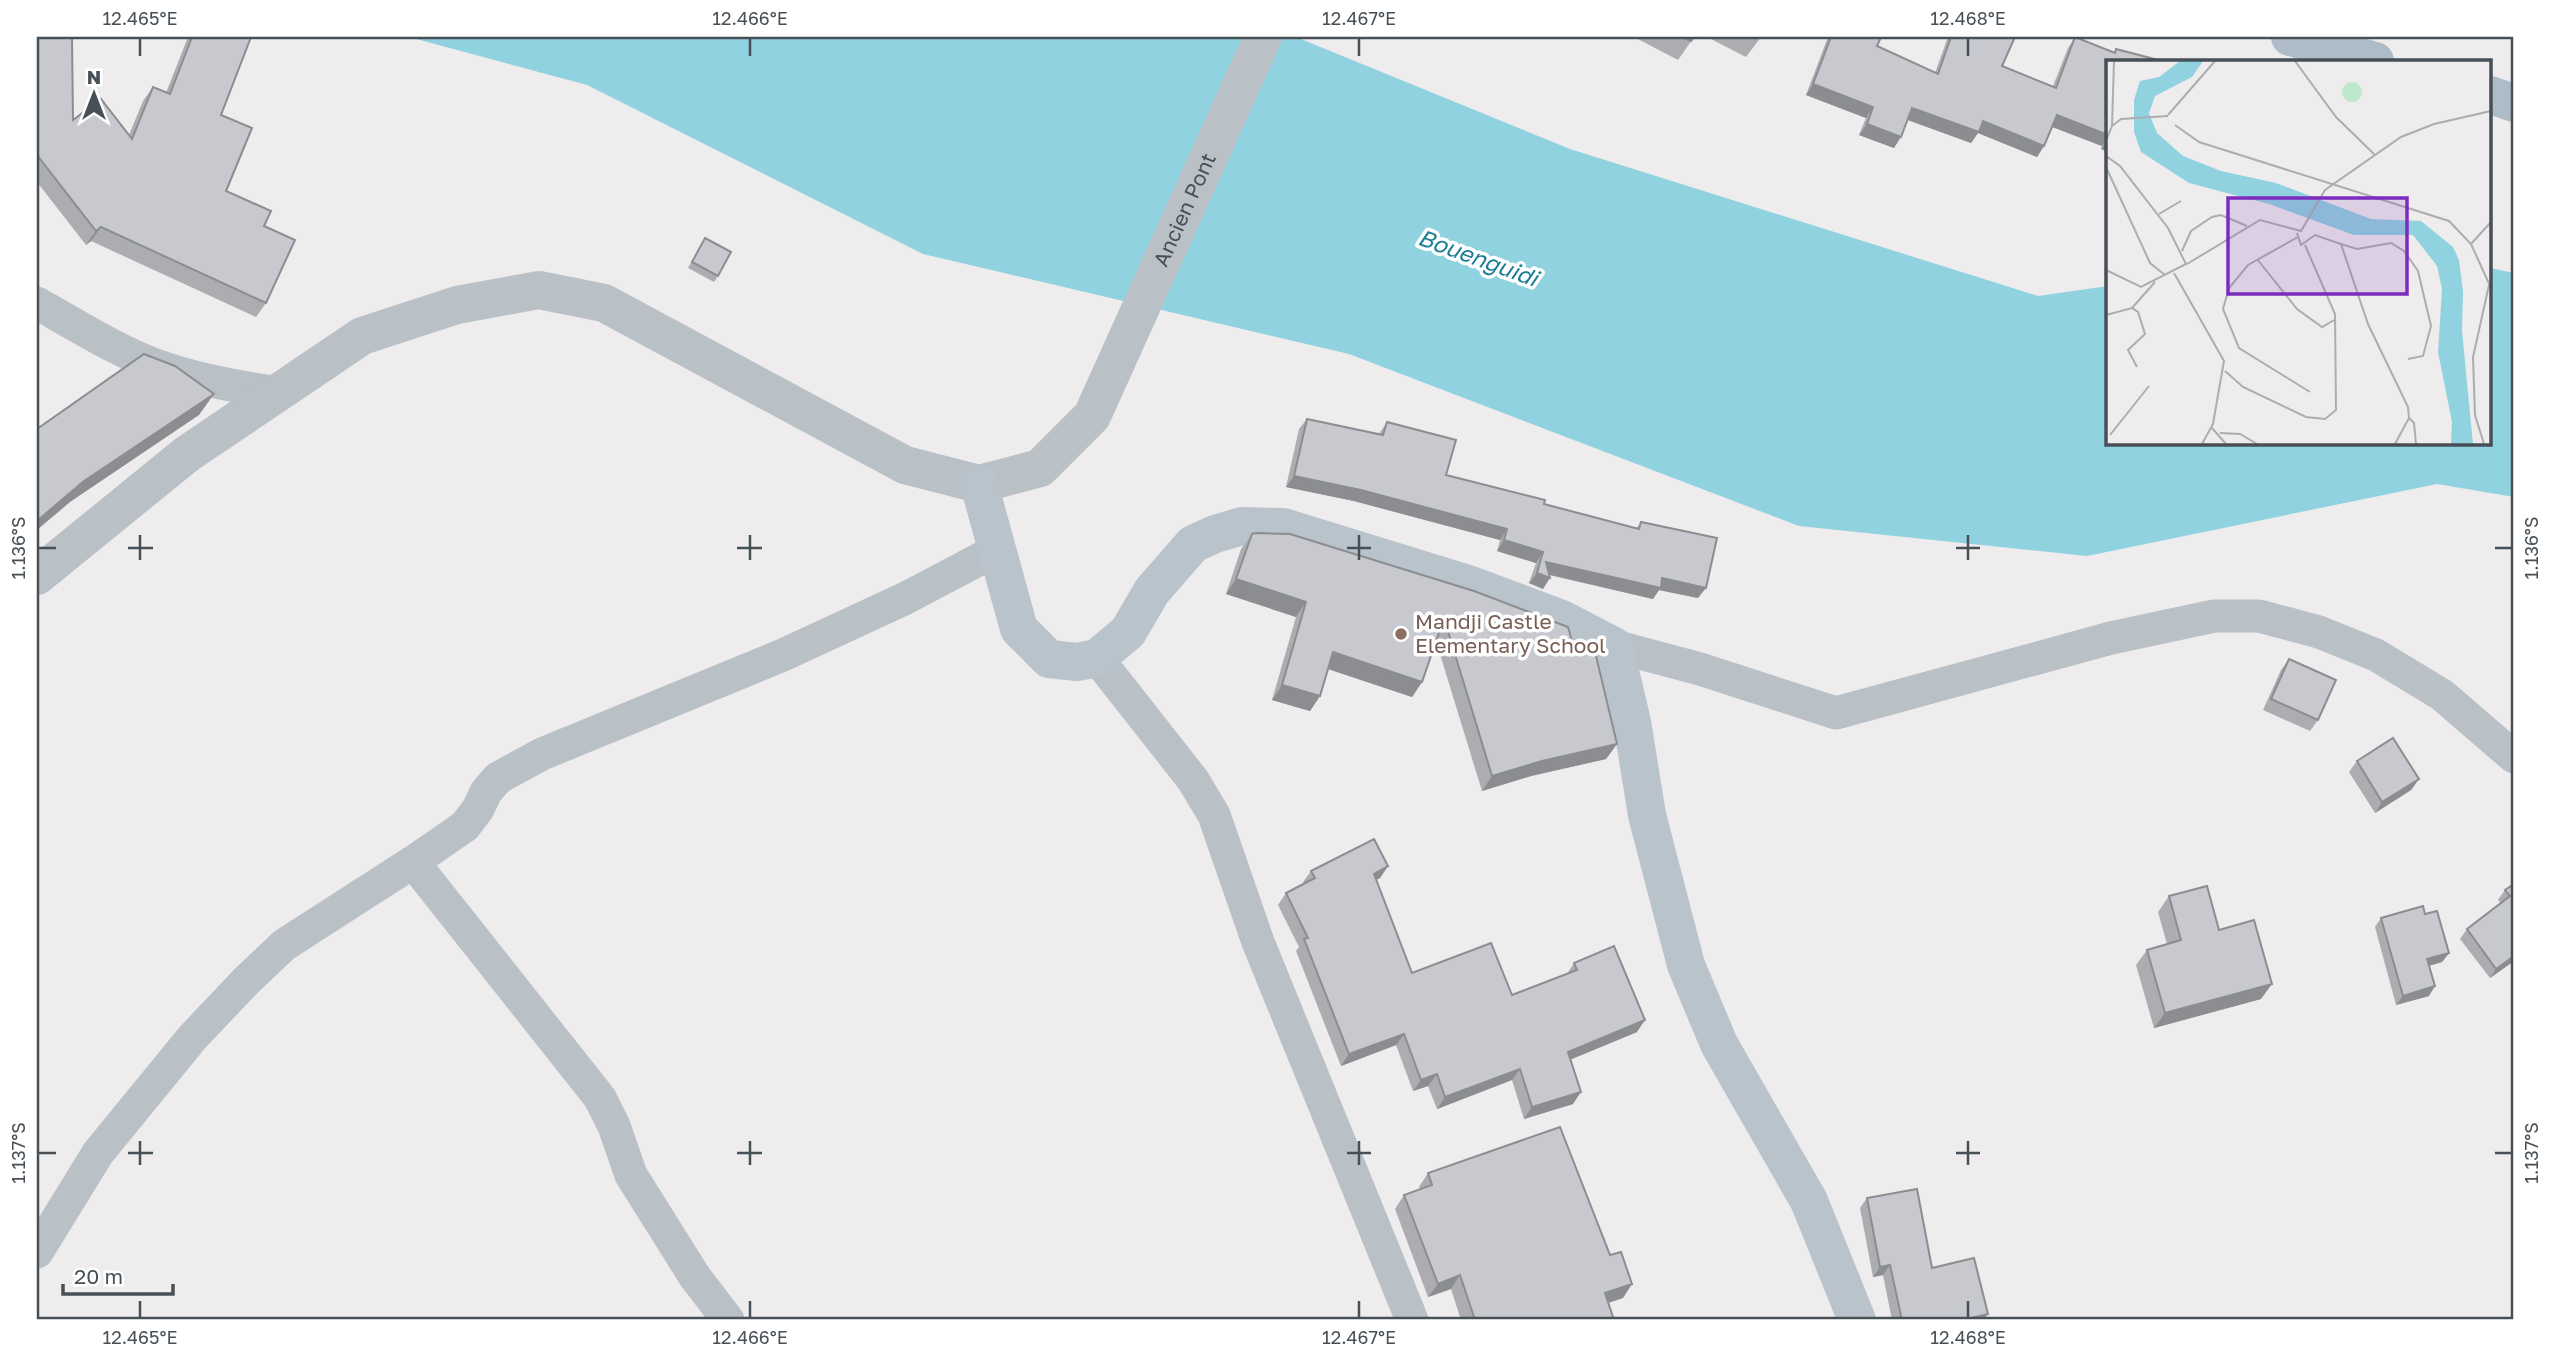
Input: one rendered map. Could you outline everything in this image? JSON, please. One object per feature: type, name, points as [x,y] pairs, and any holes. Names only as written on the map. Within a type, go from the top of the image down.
[{"type":"main road","points":[[2290,37],[2371,60]]},
{"type":"main road","points":[[2492,97],[2514,103]]},
{"type":"main road","points":[[979,484],[1019,629],[1049,659],[1077,662],[1097,658],[1128,632],[1152,591],[1193,544],[1214,534],[1242,526],[1283,527],[1471,585],[1562,619],[1614,646],[1632,722],[1647,815],[1686,965],[1719,1044],[1809,1201],[1857,1320]]},
{"type":"street","name":"Ancien Pont","points":[[979,484],[1040,468],[1092,416],[1264,37]]},
{"type":"street","points":[[37,576],[187,454],[362,336],[457,305],[539,290],[604,303],[905,465],[979,484]]},
{"type":"street","points":[[37,303],[94,335],[165,369],[211,382],[278,393]]},
{"type":"street","points":[[37,1252],[98,1153],[192,1038],[245,982],[284,945],[413,863],[465,826],[498,778],[542,754],[783,656],[906,598],[997,550]]},
{"type":"street","points":[[1614,646],[1699,669],[1836,713],[2111,638],[2214,616],[2259,616],[2319,632],[2376,656],[2442,695],[2514,757]]},
{"type":"street","points":[[1097,658],[1193,780],[1214,815],[1258,942],[1412,1320]]},
{"type":"street","points":[[413,863],[600,1098],[614,1126],[631,1175],[695,1276],[728,1320]]},
{"type":"water","name":"Bouenguidi","points":[[409,37],[1296,37],[1570,149],[2038,296],[2106,286],[2106,444],[2492,444],[2492,268],[2514,273],[2514,497],[2437,484],[2087,556],[1799,526],[1349,354],[923,254],[587,85]]},
{"type":"building","points":[[37,37],[72,37],[73,120],[101,99],[132,139],[153,87],[170,94],[192,37],[251,37],[221,115],[252,128],[226,191],[271,211],[264,226],[295,240],[266,303],[101,227],[96,231],[37,155]]},
{"type":"building","points":[[1831,37],[1881,37],[1877,46],[1938,74],[1951,37],[2015,37],[2002,66],[2056,88],[2075,37],[2115,53],[2116,49],[2158,60],[2106,60],[2106,134],[2057,115],[2044,146],[1983,121],[1979,132],[1912,108],[1901,137],[1867,124],[1873,107],[1813,84]]},
{"type":"building","points":[[705,238],[731,252],[718,276],[692,262]]},
{"type":"building","points":[[144,354],[175,366],[214,394],[84,481],[37,521],[37,429]]},
{"type":"building","points":[[1307,419],[1383,435],[1387,422],[1456,440],[1446,475],[1545,500],[1544,504],[1639,529],[1641,522],[1717,538],[1706,588],[1662,578],[1661,588],[1546,562],[1550,578],[1537,573],[1543,552],[1504,540],[1507,529],[1361,490],[1294,476]]},
{"type":"building","points":[[1252,534],[1290,534],[1474,591],[1568,627],[1574,648],[1593,643],[1617,744],[1542,761],[1492,776],[1444,618],[1422,682],[1333,652],[1320,696],[1282,685],[1306,602],[1236,579]]},
{"type":"building","points":[[2289,659],[2336,680],[2318,720],[2271,699]]},
{"type":"building","points":[[2393,738],[2419,779],[2382,802],[2357,761]]},
{"type":"building","points":[[1374,839],[1388,866],[1374,874],[1412,973],[1491,943],[1512,995],[1577,970],[1574,963],[1614,946],[1645,1020],[1568,1052],[1581,1092],[1532,1107],[1520,1069],[1445,1097],[1437,1074],[1421,1080],[1404,1034],[1349,1054],[1304,939],[1308,938],[1286,893],[1315,878],[1311,871]]},
{"type":"building","points":[[2514,884],[2514,956],[2496,969],[2467,929],[2510,896],[2505,890]]},
{"type":"building","points":[[2207,886],[2219,930],[2254,920],[2272,984],[2165,1013],[2147,950],[2181,940],[2169,896]]},
{"type":"building","points":[[2423,906],[2425,914],[2437,911],[2449,953],[2427,959],[2435,986],[2403,996],[2381,918]]},
{"type":"building","points":[[1560,1127],[1610,1255],[1621,1252],[1632,1284],[1605,1293],[1614,1320],[1475,1320],[1460,1275],[1438,1284],[1404,1195],[1432,1185],[1428,1173]]},
{"type":"building","points":[[1917,1189],[1932,1268],[1974,1258],[1988,1314],[1963,1320],[1902,1320],[1890,1265],[1880,1267],[1867,1198]]},
{"type":"place","name":"Mandji Castle Elementary School","points":[[1401,634]]}]
